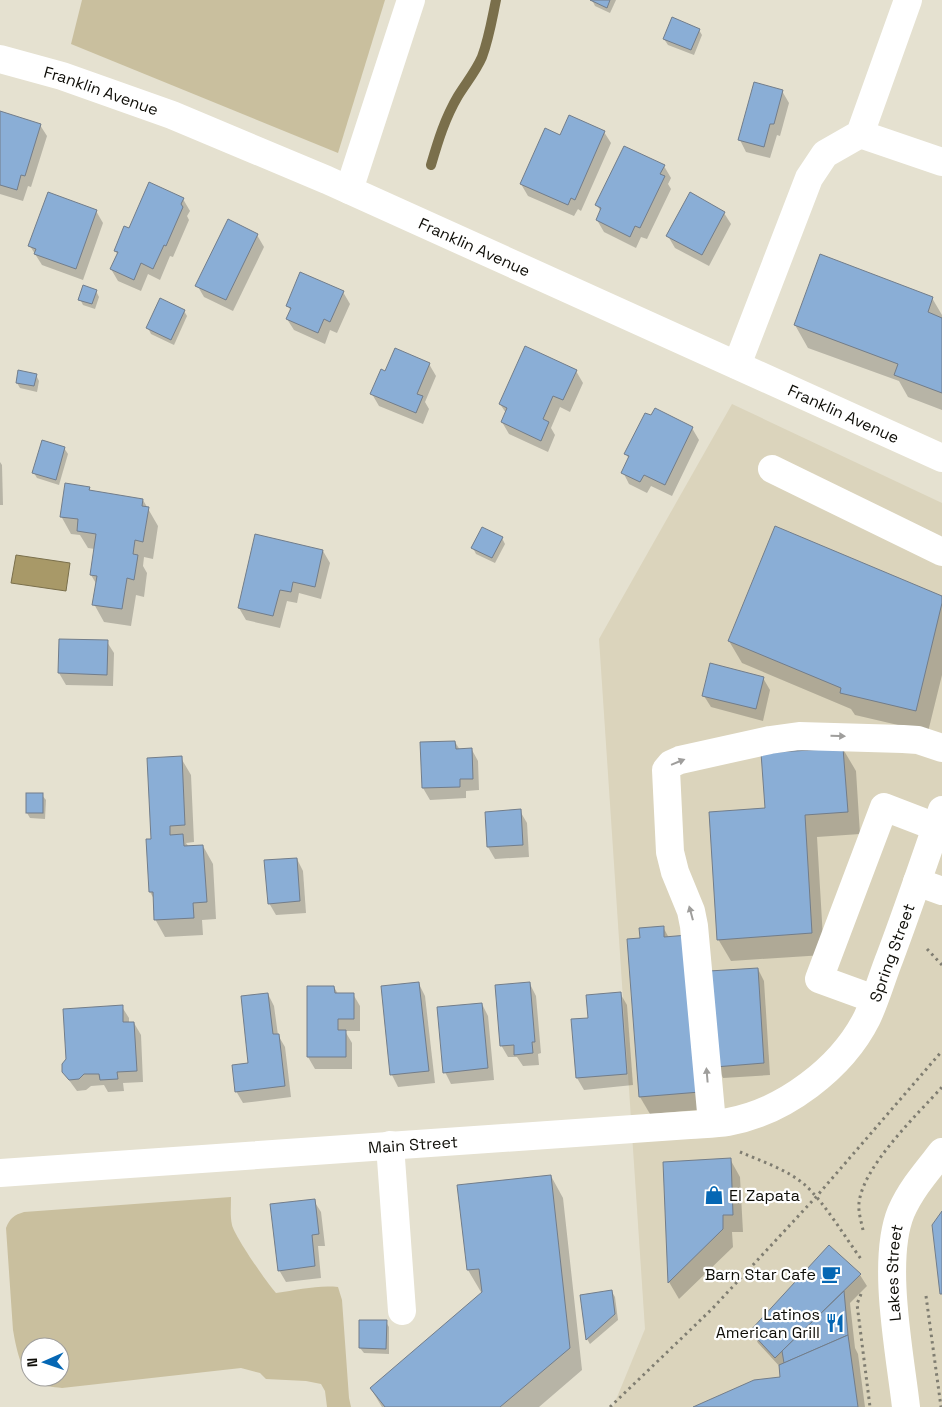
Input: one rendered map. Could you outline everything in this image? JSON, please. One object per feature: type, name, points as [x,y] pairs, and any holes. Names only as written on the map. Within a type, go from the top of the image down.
[{"type":"street","points":[[349,190],[412,0]]},
{"type":"street","points":[[737,365],[809,178],[826,154],[860,134],[908,0]]},
{"type":"street","name":"Franklin Avenue","points":[[0,59],[62,76],[172,115],[349,190],[942,458]]},
{"type":"street","points":[[860,134],[942,162]]},
{"type":"street","points":[[772,468],[942,552]]},
{"type":"street","points":[[712,1123],[694,926],[691,910],[675,872],[670,852],[666,770],[671,764],[680,760],[770,740],[799,736],[918,740],[942,748]]},
{"type":"street","points":[[874,999],[820,979],[884,807],[939,818]]},
{"type":"street","name":"Spring Street","points":[[815,1081],[838,1058],[867,1018],[939,818]]},
{"type":"street","points":[[917,882],[942,891]]},
{"type":"street","name":"Main Street","points":[[0,1173],[729,1122],[756,1114],[782,1103],[815,1081]]},
{"type":"street","points":[[390,1145],[402,1311]]},
{"type":"street","name":"Lakes Street","points":[[906,1407],[894,1308],[892,1261],[894,1244],[900,1214],[912,1189],[942,1152]]},
{"type":"path","points":[[922,943],[942,965]]},
{"type":"path","points":[[610,1407],[712,1309],[816,1197],[942,1051]]},
{"type":"path","points":[[736,1150],[788,1174],[804,1185],[816,1197],[863,1262]]},
{"type":"path","points":[[926,1291],[941,1407]]},
{"type":"shaded area","points":[[82,0],[385,0],[338,153],[71,44]]},
{"type":"shaded area","points":[[732,404],[942,503],[942,1407],[613,1407],[645,1329],[599,639]]},
{"type":"shaded area","points":[[16,555],[70,563],[66,591],[11,583]]},
{"type":"shaded area","points":[[231,1197],[231,1218],[234,1231],[276,1293],[315,1287],[338,1287],[342,1300],[351,1407],[327,1407],[325,1391],[321,1384],[306,1381],[266,1379],[260,1373],[241,1368],[62,1388],[55,1387],[70,1387],[70,1337],[20,1337],[20,1358],[16,1343],[13,1330],[6,1228],[13,1217],[24,1212]]},
{"type":"building","points":[[590,0],[610,0],[607,8]]},
{"type":"building","points":[[672,17],[700,29],[691,50],[663,39]]},
{"type":"building","points":[[754,82],[783,90],[774,124],[770,124],[764,147],[738,140]]},
{"type":"building","points":[[0,111],[41,124],[25,176],[21,175],[17,190],[0,185]]},
{"type":"building","points":[[569,115],[605,131],[575,200],[571,198],[568,205],[520,184],[545,128],[560,135]]},
{"type":"building","points":[[624,146],[665,165],[660,174],[665,176],[640,228],[635,226],[630,237],[596,220],[601,208],[595,205]]},
{"type":"building","points":[[149,182],[184,198],[181,204],[183,207],[166,246],[164,245],[153,269],[141,263],[134,280],[110,269],[118,252],[114,251],[124,226],[129,228]]},
{"type":"building","points":[[48,192],[97,210],[76,269],[34,254],[36,249],[28,246]]},
{"type":"building","points":[[690,192],[725,212],[702,255],[666,236]]},
{"type":"building","points":[[228,219],[258,234],[226,300],[195,286]]},
{"type":"building","points":[[820,254],[933,297],[928,312],[942,318],[942,393],[894,375],[898,364],[794,325]]},
{"type":"building","points":[[300,272],[344,291],[330,322],[324,319],[318,333],[286,319],[291,308],[286,306]]},
{"type":"building","points":[[83,285],[97,290],[92,304],[78,300]]},
{"type":"building","points":[[160,298],[185,310],[171,340],[146,328]]},
{"type":"building","points":[[525,346],[577,370],[563,400],[553,396],[543,419],[549,422],[541,441],[501,422],[507,408],[499,404]]},
{"type":"building","points":[[395,348],[430,363],[417,394],[423,396],[416,413],[370,394],[381,369],[385,371]]},
{"type":"building","points":[[18,370],[37,374],[34,386],[16,383]]},
{"type":"building","points":[[655,408],[693,427],[665,485],[644,475],[640,482],[621,473],[629,456],[624,454],[645,413],[651,415]]},
{"type":"building","points":[[42,440],[65,447],[56,480],[32,473]]},
{"type":"building","points":[[65,483],[90,487],[89,490],[143,499],[142,506],[149,507],[143,542],[135,540],[133,554],[138,555],[134,580],[127,578],[122,609],[92,605],[97,576],[90,575],[96,534],[77,531],[78,519],[60,517]]},
{"type":"building","points":[[775,526],[942,596],[942,603],[916,711],[840,693],[841,688],[728,641]]},
{"type":"building","points":[[482,527],[503,537],[492,558],[471,548]]},
{"type":"building","points":[[255,534],[323,550],[315,587],[293,582],[291,592],[280,590],[273,616],[238,608]]},
{"type":"building","points":[[59,639],[108,640],[107,675],[58,673]]},
{"type":"building","points":[[710,663],[764,677],[756,709],[702,696]]},
{"type":"building","points":[[455,741],[456,749],[472,748],[473,779],[460,779],[460,787],[422,788],[420,742]]},
{"type":"building","points":[[843,748],[848,812],[805,815],[812,933],[717,940],[709,812],[765,808],[761,753]]},
{"type":"building","points":[[182,756],[185,825],[170,826],[170,835],[183,834],[184,846],[203,845],[207,902],[193,903],[194,918],[154,920],[153,892],[149,892],[146,839],[151,839],[147,758]]},
{"type":"building","points":[[26,793],[43,793],[43,813],[26,813]]},
{"type":"building","points":[[521,809],[523,845],[487,847],[485,812]]},
{"type":"building","points":[[297,858],[300,901],[268,904],[264,860]]},
{"type":"building","points":[[664,926],[664,937],[688,935],[700,1092],[639,1097],[627,939],[640,938],[639,928]]},
{"type":"building","points":[[758,968],[764,1063],[715,1067],[709,971]]},
{"type":"building","points":[[419,982],[429,1071],[390,1075],[381,986]]},
{"type":"building","points":[[530,982],[535,1042],[532,1042],[533,1053],[514,1055],[514,1045],[500,1046],[495,985]]},
{"type":"building","points":[[307,986],[334,986],[335,993],[354,993],[354,1019],[338,1019],[338,1030],[346,1030],[346,1057],[307,1057]]},
{"type":"building","points":[[621,992],[627,1074],[576,1078],[571,1019],[588,1018],[586,995]]},
{"type":"building","points":[[268,993],[273,1034],[279,1034],[285,1086],[235,1092],[232,1065],[248,1063],[241,996]]},
{"type":"building","points":[[482,1003],[488,1068],[443,1073],[437,1007]]},
{"type":"building","points":[[123,1005],[123,1022],[134,1022],[137,1071],[117,1072],[118,1079],[100,1080],[99,1074],[84,1074],[79,1079],[69,1080],[62,1072],[62,1064],[66,1059],[63,1009]]},
{"type":"building","points":[[731,1158],[733,1215],[723,1215],[723,1229],[668,1283],[663,1162]]},
{"type":"building","points":[[551,1175],[570,1348],[500,1407],[385,1407],[370,1388],[482,1292],[479,1269],[467,1270],[457,1185]]},
{"type":"building","points":[[315,1199],[319,1234],[312,1235],[315,1266],[278,1271],[270,1204]]},
{"type":"building","points":[[942,1211],[942,1294],[940,1294],[932,1225]]},
{"type":"building","points":[[829,1245],[861,1274],[775,1358],[750,1331]]},
{"type":"building","points":[[612,1290],[615,1314],[586,1340],[580,1295]]},
{"type":"building","points":[[844,1291],[848,1335],[784,1363],[782,1351]]},
{"type":"building","points":[[359,1320],[387,1320],[386,1349],[359,1348]]},
{"type":"building","points":[[848,1335],[858,1407],[693,1407],[754,1380],[780,1377],[779,1365]]},
{"type":"waterway","points":[[431,165],[449,113],[482,57],[496,0]]},
{"type":"place","name":"El Zapata","points":[[714,1195]]},
{"type":"place","name":"Barn Star Cafe","points":[[831,1274]]},
{"type":"place","name":"Latinos American Grill","points":[[835,1323]]}]
